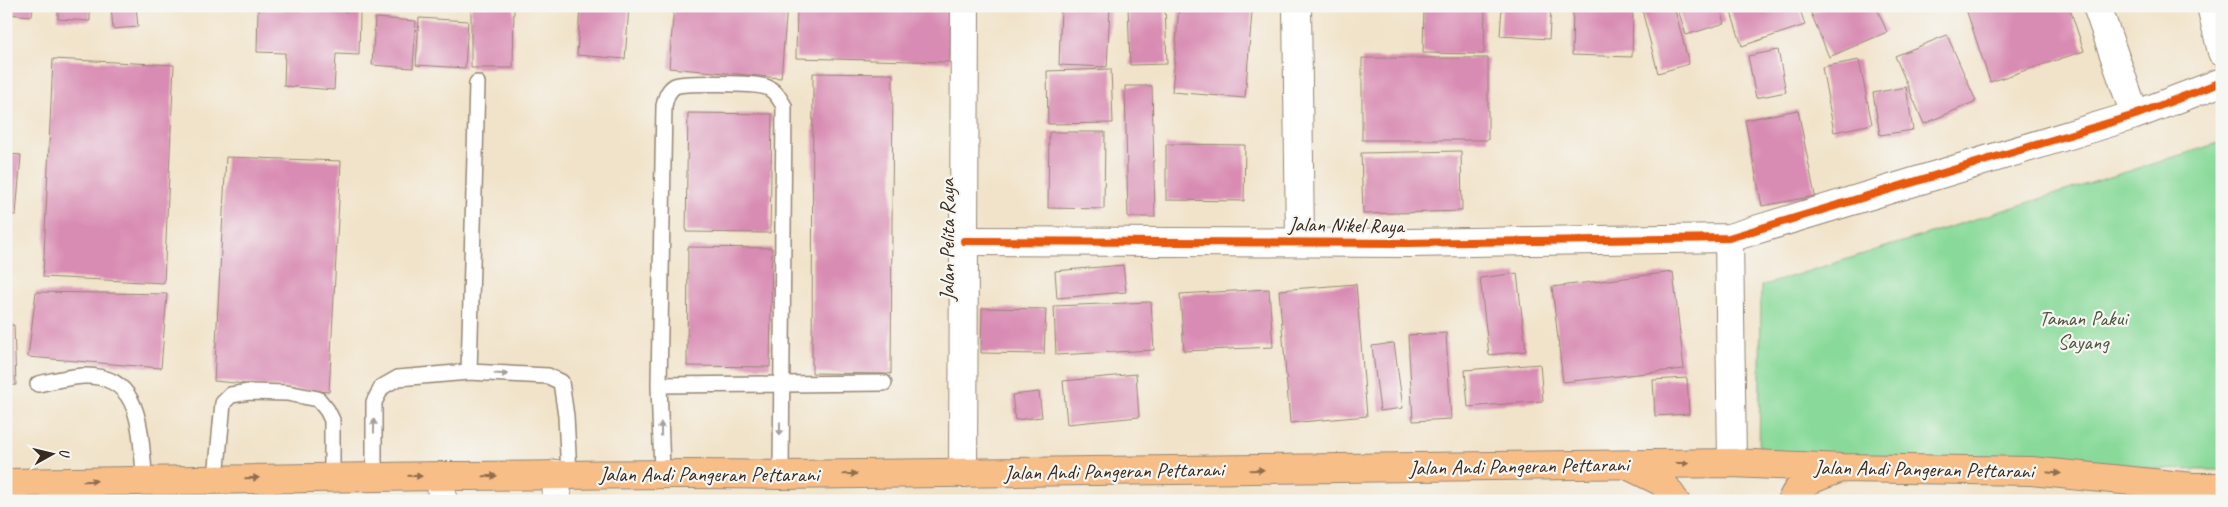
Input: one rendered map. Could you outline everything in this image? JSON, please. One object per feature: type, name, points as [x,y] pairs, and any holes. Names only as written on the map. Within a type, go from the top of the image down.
[{"type":"highway","name":"Jalan Andi Pangeran Pettarani","points":[[6,483],[374,475],[442,489],[561,483],[662,472],[780,475],[1732,463],[1842,468],[2031,471],[2193,487],[2222,487]]},
{"type":"highway","points":[[1623,464],[1662,482],[1675,501]]},
{"type":"highway","points":[[1792,501],[1794,495],[1811,479],[1842,468]]},
{"type":"street","name":"Jalan Pelita Raya","points":[[964,473],[965,6]]},
{"type":"street","points":[[1297,6],[1300,242]]},
{"type":"street","points":[[2097,6],[2135,115]]},
{"type":"street","points":[[2211,6],[2222,52]]},
{"type":"street","name":"Jalan Nikel Raya","points":[[964,241],[1408,243],[1729,238],[2135,115],[2222,82]]},
{"type":"street","points":[[1729,238],[1732,463]]},
{"type":"lane","points":[[469,372],[477,83]]},
{"type":"lane","points":[[662,472],[659,385],[664,106],[667,94],[675,86],[684,84],[765,87],[778,94],[784,106],[780,475]]},
{"type":"lane","points":[[374,475],[374,402],[382,388],[398,378],[469,372],[548,376],[561,382],[566,416],[561,483]]},
{"type":"lane","points":[[38,384],[83,376],[108,378],[118,383],[129,394],[137,415],[145,480]]},
{"type":"lane","points":[[659,385],[884,383]]},
{"type":"lane","points":[[216,478],[224,403],[231,395],[249,392],[287,393],[318,399],[332,420],[332,476]]},
{"type":"green space","name":"Taman Pakui Sayang","points":[[2222,142],[2222,470],[1759,465],[1761,286]]},
{"type":"building","points":[[6,6],[33,6],[32,16],[6,14]]},
{"type":"building","points":[[58,6],[90,6],[90,21],[58,19]]},
{"type":"building","points":[[111,6],[136,6],[138,27],[113,29]]},
{"type":"building","points":[[471,6],[514,6],[513,68],[471,68]]},
{"type":"building","points":[[580,6],[629,7],[625,59],[577,55]]},
{"type":"building","points":[[674,6],[787,6],[781,78],[669,68]]},
{"type":"building","points":[[797,6],[951,6],[950,62],[796,58]]},
{"type":"building","points":[[1061,6],[1110,6],[1107,67],[1059,65]]},
{"type":"building","points":[[1128,6],[1165,6],[1167,64],[1130,65]]},
{"type":"building","points":[[1179,6],[1252,12],[1245,98],[1172,92]]},
{"type":"building","points":[[1424,6],[1485,6],[1484,54],[1423,53]]},
{"type":"building","points":[[1502,6],[1551,6],[1549,39],[1500,36]]},
{"type":"building","points":[[1573,6],[1633,6],[1632,57],[1572,55]]},
{"type":"building","points":[[1641,6],[1674,6],[1689,64],[1658,73]]},
{"type":"building","points":[[1677,6],[1720,6],[1725,23],[1686,35]]},
{"type":"building","points":[[1729,6],[1799,6],[1805,25],[1742,46]]},
{"type":"building","points":[[1826,6],[1876,6],[1887,32],[1829,57],[1811,13]]},
{"type":"building","points":[[1965,6],[2069,6],[2084,51],[1990,82]]},
{"type":"building","points":[[258,9],[360,12],[359,55],[336,54],[334,90],[284,86],[285,53],[257,52]]},
{"type":"building","points":[[375,18],[416,21],[413,68],[372,65]]},
{"type":"building","points":[[419,18],[468,21],[465,68],[416,65]]},
{"type":"building","points":[[1947,35],[1976,101],[1924,124],[1895,56]]},
{"type":"building","points":[[1778,50],[1786,92],[1756,98],[1748,56]]},
{"type":"building","points":[[1362,58],[1488,58],[1488,140],[1362,140]]},
{"type":"building","points":[[53,59],[174,65],[164,283],[43,277]]},
{"type":"building","points":[[1859,60],[1872,124],[1834,132],[1822,67]]},
{"type":"building","points":[[1111,69],[1113,123],[1048,124],[1047,71]]},
{"type":"building","points":[[813,73],[893,74],[891,374],[812,373]]},
{"type":"building","points":[[1125,86],[1152,86],[1155,217],[1128,217]]},
{"type":"building","points":[[1906,87],[1913,130],[1880,135],[1873,93]]},
{"type":"building","points":[[1798,110],[1815,196],[1762,206],[1745,120]]},
{"type":"building","points":[[688,113],[772,114],[770,233],[686,232]]},
{"type":"building","points":[[1049,132],[1105,132],[1104,209],[1048,208]]},
{"type":"building","points":[[1166,144],[1245,145],[1244,201],[1166,200]]},
{"type":"building","points":[[1461,151],[1462,211],[1363,214],[1361,153]]},
{"type":"building","points":[[6,154],[21,155],[16,215],[6,214]]},
{"type":"building","points":[[226,157],[341,161],[329,392],[214,381]]},
{"type":"building","points":[[688,247],[772,248],[770,367],[687,366]]},
{"type":"building","points":[[1123,265],[1126,292],[1057,298],[1055,271]]},
{"type":"building","points":[[1673,272],[1684,369],[1563,382],[1552,287]]},
{"type":"building","points":[[1517,273],[1526,351],[1489,355],[1480,278]]},
{"type":"building","points":[[1356,284],[1367,416],[1290,423],[1279,290]]},
{"type":"building","points":[[1269,289],[1273,347],[1184,351],[1180,294]]},
{"type":"building","points":[[36,292],[167,294],[161,368],[28,357]]},
{"type":"building","points":[[1151,302],[1154,350],[1056,355],[1054,306]]},
{"type":"building","points":[[982,308],[1046,309],[1044,354],[981,353]]},
{"type":"building","points":[[6,325],[14,325],[16,385],[6,386]]},
{"type":"building","points":[[1446,333],[1451,419],[1413,421],[1408,335]]},
{"type":"building","points":[[1394,343],[1403,408],[1380,411],[1372,346]]},
{"type":"building","points":[[1540,364],[1543,401],[1468,407],[1465,370]]},
{"type":"building","points":[[1136,374],[1139,417],[1067,424],[1063,381]]},
{"type":"building","points":[[1687,378],[1689,414],[1655,416],[1653,380]]},
{"type":"building","points":[[1039,392],[1042,417],[1015,420],[1012,395]]},
{"type":"cycle path","points":[[964,241],[1408,243],[1729,238],[2135,115],[2222,82]]}]
